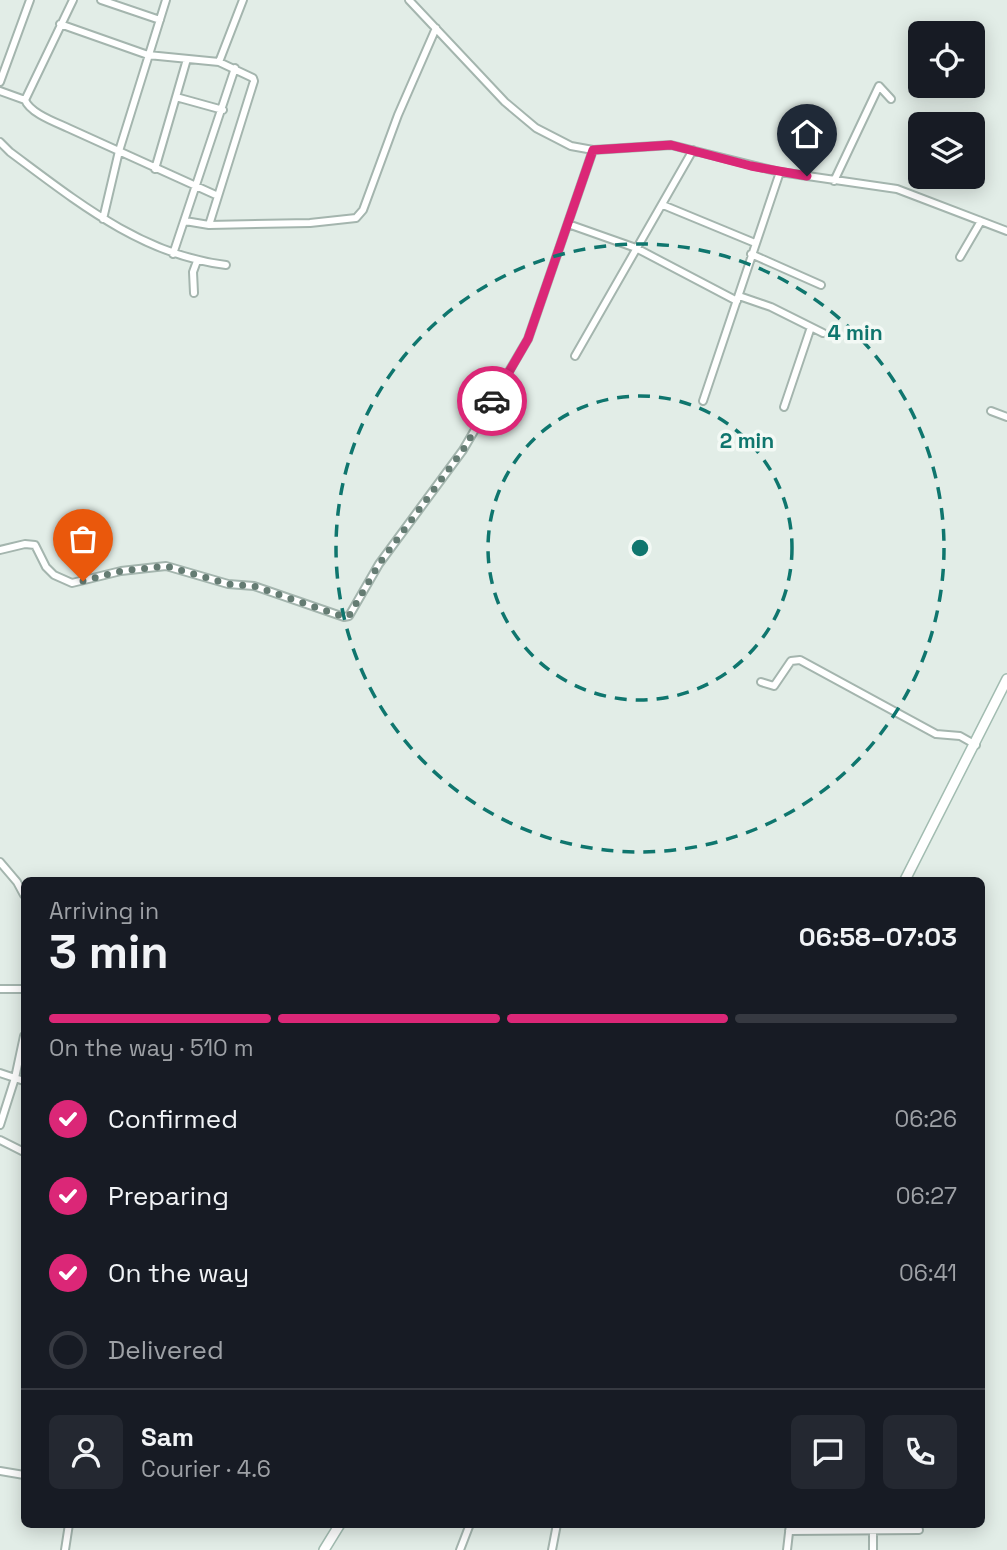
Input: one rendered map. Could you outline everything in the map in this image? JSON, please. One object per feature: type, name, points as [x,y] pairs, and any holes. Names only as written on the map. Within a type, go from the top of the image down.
[{"type":"main road","points":[[907,877],[976,745],[1007,679]]},
{"type":"main road","points":[[324,1550],[338,1528]]},
{"type":"street","points":[[0,82],[30,0]]},
{"type":"street","points":[[25,100],[74,0]]},
{"type":"street","points":[[101,0],[160,20]]},
{"type":"street","points":[[103,219],[119,152],[166,0]]},
{"type":"street","points":[[219,62],[243,0]]},
{"type":"street","points":[[409,0],[505,102],[536,128],[572,146],[593,150],[671,145],[780,172],[897,189],[1007,231]]},
{"type":"street","points":[[60,24],[148,55],[219,62],[235,68],[254,81],[209,225]]},
{"type":"street","points":[[184,221],[209,225],[310,223],[356,218],[363,210],[398,115],[436,28]]},
{"type":"street","points":[[155,169],[187,59]]},
{"type":"street","points":[[173,254],[235,68]]},
{"type":"street","points":[[834,181],[879,86],[891,99]]},
{"type":"street","points":[[0,91],[25,100],[27,105],[46,118],[218,196]]},
{"type":"street","points":[[176,97],[223,110]]},
{"type":"street","points":[[0,142],[103,219],[173,254],[226,265]]},
{"type":"street","points":[[0,550],[25,544],[35,545],[46,567],[54,575],[72,583],[121,571],[166,566],[228,584],[254,586],[344,617],[349,616],[379,564],[463,450],[528,339],[593,150]]},
{"type":"street","points":[[575,356],[693,150]]},
{"type":"street","points":[[703,401],[780,172]]},
{"type":"street","points":[[663,205],[755,243]]},
{"type":"street","points":[[960,257],[981,221]]},
{"type":"street","points":[[568,224],[636,248],[738,298],[771,307],[823,332]]},
{"type":"street","points":[[751,254],[821,285]]},
{"type":"street","points":[[194,293],[193,272],[197,261]]},
{"type":"street","points":[[784,407],[811,327]]},
{"type":"street","points":[[991,411],[1007,417]]},
{"type":"street","points":[[761,682],[774,686],[791,661],[800,660],[936,734],[960,736],[976,745]]},
{"type":"street","points":[[0,862],[21,889]]},
{"type":"street","points":[[0,989],[21,989]]},
{"type":"street","points":[[0,1125],[21,1050]]},
{"type":"street","points":[[0,1073],[21,1079]]},
{"type":"street","points":[[0,1140],[21,1150]]},
{"type":"street","points":[[0,1471],[21,1474]]},
{"type":"street","points":[[65,1550],[68,1528]]},
{"type":"street","points":[[460,1550],[468,1528]]},
{"type":"street","points":[[552,1550],[556,1528]]},
{"type":"street","points":[[787,1550],[790,1528]]},
{"type":"street","points":[[873,1528],[873,1550]]},
{"type":"street","points":[[888,1528],[919,1530]]},
{"type":"way so far","points":[[83,581],[102,574],[166,566],[228,584],[254,586],[344,617],[349,616],[379,564],[463,450],[492,401]]},
{"type":"route","points":[[492,401],[528,339],[593,150],[671,145],[751,166],[807,176]]}]
